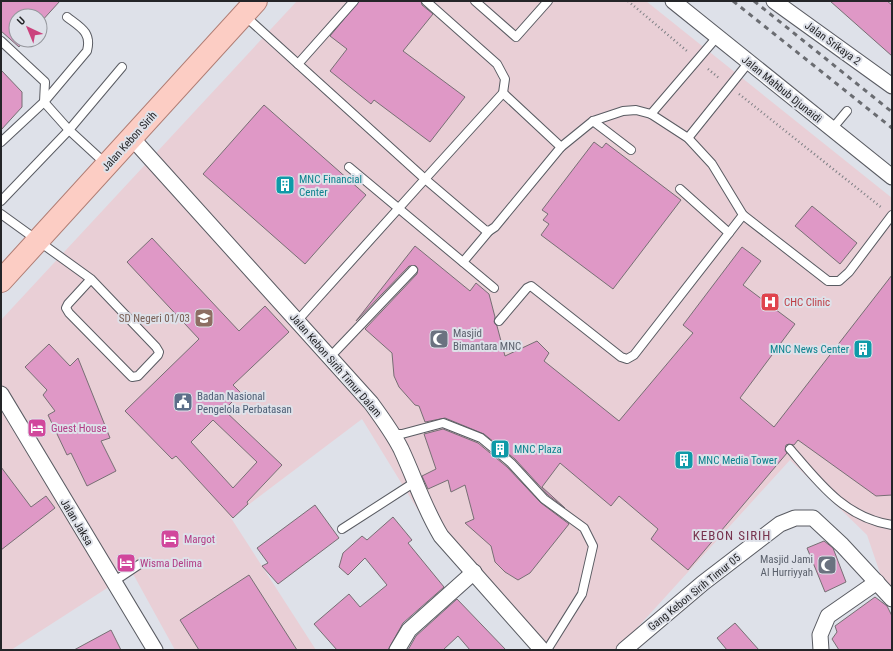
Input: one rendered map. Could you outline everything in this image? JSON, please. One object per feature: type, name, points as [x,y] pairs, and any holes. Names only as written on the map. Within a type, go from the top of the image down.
[{"type":"main road","name":"Jalan Kebon Sirih","points":[[1,282],[250,8]]},
{"type":"street","name":"Jalan Mahbub Djunaidi","points":[[672,1],[892,177]]},
{"type":"street","name":"Jalan Srikaya 2","points":[[774,1],[892,86]]},
{"type":"street","name":"Jalan Kebon Sirih Timur Dalam","points":[[132,138],[298,320],[371,403],[393,434],[428,514],[442,536],[542,650]]},
{"type":"street","name":"Jalan Jaksa","points":[[1,394],[155,650]]},
{"type":"street","name":"Gang Kebon Sirih Timur 05","points":[[624,650],[703,583],[780,524],[795,518],[813,518],[878,582],[892,600]]},
{"type":"street","points":[[397,650],[410,630],[474,572]]},
{"type":"street","points":[[821,650],[820,635],[828,616],[878,582]]},
{"type":"lane","points":[[298,64],[354,1]]},
{"type":"lane","points":[[298,320],[503,93],[505,79],[497,64],[426,1]]},
{"type":"lane","points":[[475,1],[516,37],[548,1]]},
{"type":"lane","points":[[250,8],[298,64],[425,179],[485,230],[490,231]]},
{"type":"lane","points":[[1,142],[44,102],[87,51],[89,42],[86,33],[67,17]]},
{"type":"lane","points":[[651,114],[717,37]]},
{"type":"lane","points":[[1,41],[45,82],[44,102],[69,130],[107,165]]},
{"type":"lane","points":[[688,138],[749,62]]},
{"type":"lane","points":[[1,201],[69,130],[122,66]]},
{"type":"lane","points":[[503,93],[561,147]]},
{"type":"lane","points":[[463,262],[495,227],[561,147],[593,121],[623,111],[636,110],[651,114],[688,138],[712,164],[743,215],[828,281],[839,281],[849,272],[892,215]]},
{"type":"lane","points":[[832,129],[847,111]]},
{"type":"lane","points":[[593,121],[631,150]]},
{"type":"lane","points":[[349,166],[398,209],[494,288]]},
{"type":"lane","points":[[680,190],[729,233]]},
{"type":"lane","points":[[1,214],[37,242],[91,279],[159,352],[158,355],[138,376],[132,377],[69,314],[66,308],[91,279]]},
{"type":"lane","points":[[499,321],[527,288],[532,286],[621,357],[627,359],[634,355],[743,215]]},
{"type":"lane","points":[[330,357],[413,270]]},
{"type":"lane","points":[[393,434],[402,434],[443,423],[481,438],[511,463],[544,499],[584,528],[593,546],[582,594],[547,650]]},
{"type":"lane","points":[[790,449],[824,490],[846,508],[882,524],[892,525]]},
{"type":"lane","points":[[342,529],[415,482]]},
{"type":"lane","points":[[113,582],[140,564]]},
{"type":"path","points":[[628,1],[730,87],[892,215]]},
{"type":"shaded area","points":[[297,1],[646,1],[892,198],[892,608],[867,535],[790,460],[617,650],[537,650],[440,546],[362,419],[231,518],[316,650],[175,650],[132,572],[11,650],[1,650],[1,320]]},
{"type":"building","points":[[1,1],[60,1],[48,14],[48,8],[8,8],[8,37],[1,31]]},
{"type":"building","points":[[359,1],[421,1],[422,5],[433,14],[403,51],[465,97],[430,142],[374,100],[371,104],[330,71],[347,49],[330,36]]},
{"type":"building","points":[[830,1],[887,1],[892,5],[892,56]]},
{"type":"building","points":[[1,70],[22,92],[22,107],[1,130]]},
{"type":"building","name":"MNC Financial Center","points":[[264,105],[366,195],[305,264],[203,174]]},
{"type":"building","points":[[594,142],[602,148],[606,143],[681,200],[613,289],[541,235],[549,224],[543,220],[548,214],[542,210]]},
{"type":"building","points":[[812,206],[857,243],[840,264],[795,226]]},
{"type":"building","points":[[152,238],[239,331],[265,306],[289,332],[233,385],[241,393],[224,410],[282,465],[247,502],[248,504],[233,518],[176,456],[172,459],[125,411],[199,339],[127,262]],"holes":[[[213,420],[257,462],[233,488],[191,442]]]},
{"type":"building","points":[[415,246],[470,291],[476,283],[489,294],[495,317],[494,322],[497,326],[505,356],[537,341],[549,353],[544,361],[619,421],[693,333],[683,325],[742,247],[761,261],[743,285],[795,324],[740,398],[774,427],[892,275],[892,495],[876,496],[798,440],[794,445],[786,445],[785,450],[787,453],[688,570],[651,539],[658,529],[619,496],[611,506],[560,463],[542,487],[565,508],[548,495],[515,459],[484,434],[445,418],[425,422],[419,406],[415,405],[399,387],[394,376],[392,353],[365,329],[417,274],[418,269],[416,266],[409,266],[356,321]]},
{"type":"building","points":[[49,344],[70,366],[78,358],[110,438],[101,441],[116,471],[87,486],[71,453],[67,455],[48,415],[55,411],[43,395],[47,390],[25,367]]},
{"type":"building","points":[[443,429],[478,443],[507,467],[541,503],[569,524],[530,573],[518,580],[505,572],[495,562],[491,546],[465,523],[474,519],[465,485],[451,492],[448,480],[428,489],[422,476],[436,469],[424,434]]},
{"type":"building","points":[[1,467],[31,507],[46,496],[55,508],[1,550]]},
{"type":"building","points":[[315,505],[339,538],[278,584],[262,566],[268,563],[257,548]]},
{"type":"building","points":[[393,517],[412,540],[408,543],[444,587],[403,623],[388,650],[337,650],[314,624],[349,594],[360,607],[387,585],[365,558],[348,575],[339,567],[343,553],[362,536],[367,540]]},
{"type":"building","name":"Masjid Jami Al Hurriyyah","points":[[824,541],[833,548],[846,582],[825,592],[807,548]]},
{"type":"building","points":[[249,575],[297,650],[199,650],[180,620]]},
{"type":"building","points":[[875,597],[887,606],[892,616],[892,650],[839,650],[832,639],[837,632],[835,626]]},
{"type":"building","points":[[457,599],[506,650],[470,650],[458,636],[443,650],[408,650],[416,636]]},
{"type":"building","points":[[735,623],[759,650],[727,650],[717,638]]},
{"type":"building","points":[[111,630],[121,650],[74,650]]},
{"type":"railway","points":[[733,1],[892,128]]},
{"type":"railway","points":[[754,1],[892,112]]},
{"type":"place","name":"MNC Financial Center","points":[[285,185]]},
{"type":"place","name":"CHC Clinic","points":[[770,302]]},
{"type":"place","name":"SD Negeri 01/03","points":[[204,318]]},
{"type":"place","name":"Masjid Bimantara MNC","points":[[439,339]]},
{"type":"place","name":"MNC News Center","points":[[863,349]]},
{"type":"place","name":"Badan Nasional Pengelola Perbatasan","points":[[183,402]]},
{"type":"place","name":"Guest House","points":[[37,428]]},
{"type":"place","name":"MNC Plaza","points":[[500,449]]},
{"type":"place","name":"MNC Media Tower","points":[[684,460]]},
{"type":"place","name":"Margot","points":[[170,539]]},
{"type":"place","name":"Wisma Delima","points":[[126,563]]},
{"type":"place","name":"Masjid Jami Al Hurriyyah","points":[[827,565]]},
{"type":"district","name":"KEBON SIRIH","points":[[732,535]]}]
